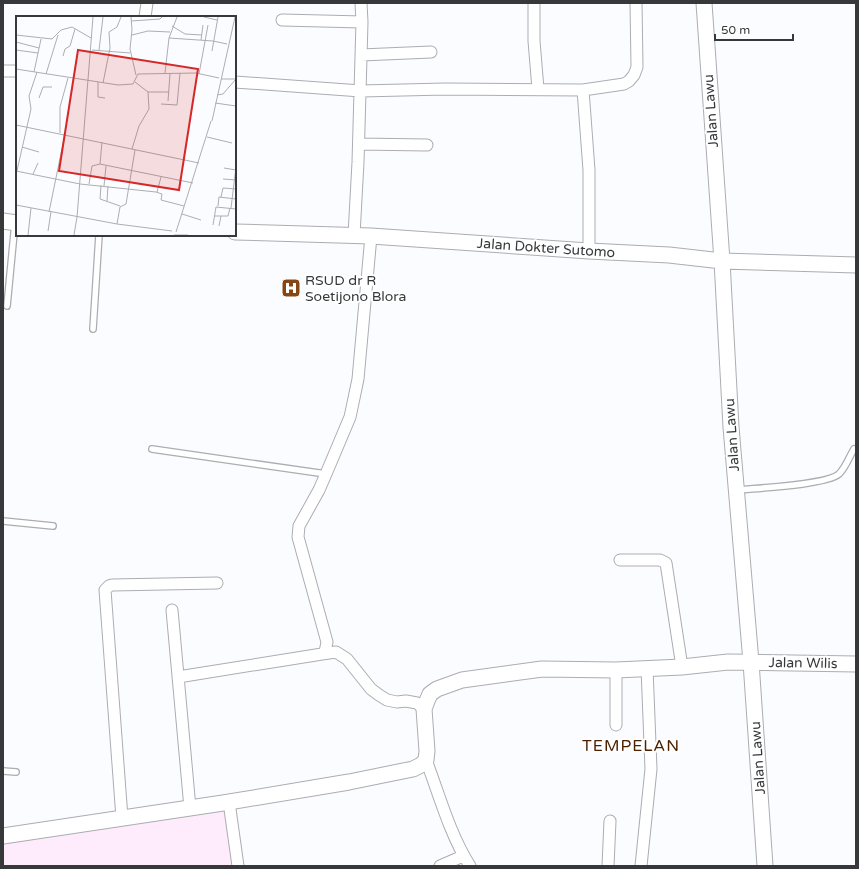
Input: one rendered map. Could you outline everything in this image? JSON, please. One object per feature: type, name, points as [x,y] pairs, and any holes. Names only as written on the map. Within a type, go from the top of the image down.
[{"type":"main road","name":"Jalan Lawu","points":[[704,3],[722,261],[731,427],[751,662],[765,866]]},
{"type":"main road","name":"Jalan Dokter Sutomo","points":[[236,232],[354,235],[669,255],[722,261],[856,265]]},
{"type":"main road","name":"Jalan Wilis","points":[[424,709],[430,694],[437,689],[462,680],[542,669],[616,670],[728,662],[856,664]]},
{"type":"main road","points":[[3,836],[229,802],[349,782],[413,769],[421,765],[426,760],[427,741],[424,709]]},
{"type":"street","points":[[146,16],[147,3]]},
{"type":"street","points":[[354,235],[361,92],[361,3]]},
{"type":"street","points":[[534,3],[534,41],[538,90]]},
{"type":"street","points":[[236,82],[361,92],[445,89],[583,90],[624,84],[630,81],[637,67],[636,3]]},
{"type":"street","points":[[282,20],[362,22]]},
{"type":"street","points":[[361,55],[431,52]]},
{"type":"street","points":[[3,71],[16,71]]},
{"type":"street","points":[[583,90],[588,170],[589,251]]},
{"type":"street","points":[[359,144],[428,145]]},
{"type":"street","points":[[322,654],[326,648],[326,642],[298,537],[298,531],[320,490],[350,416],[356,385],[371,236]]},
{"type":"street","points":[[620,560],[660,560],[666,563],[682,666]]},
{"type":"street","points":[[122,818],[105,590],[112,585],[217,583]]},
{"type":"street","points":[[172,610],[190,808]]},
{"type":"street","points":[[178,677],[336,652],[347,659],[371,689],[387,700],[417,703],[424,709]]},
{"type":"street","points":[[641,866],[651,769],[647,668]]},
{"type":"street","points":[[616,670],[616,725]]},
{"type":"street","points":[[426,760],[463,856],[470,866]]},
{"type":"street","points":[[229,802],[238,866]]},
{"type":"street","points":[[608,866],[610,821]]},
{"type":"street","points":[[440,866],[463,856]]},
{"type":"lane","points":[[7,306],[12,222]]},
{"type":"lane","points":[[93,329],[100,236]]},
{"type":"lane","points":[[152,449],[326,474]]},
{"type":"lane","points":[[736,490],[807,484],[835,476],[842,470],[854,449]]},
{"type":"lane","points":[[3,521],[53,526]]},
{"type":"lane","points":[[3,771],[16,772]]},
{"type":"shaded area","points":[[236,808],[243,866],[3,866],[3,841]]},
{"type":"place","name":"RSUD dr R Soetijono Blora","points":[[291,288]]},
{"type":"district","name":"TEMPELAN","points":[[631,746]]}]
